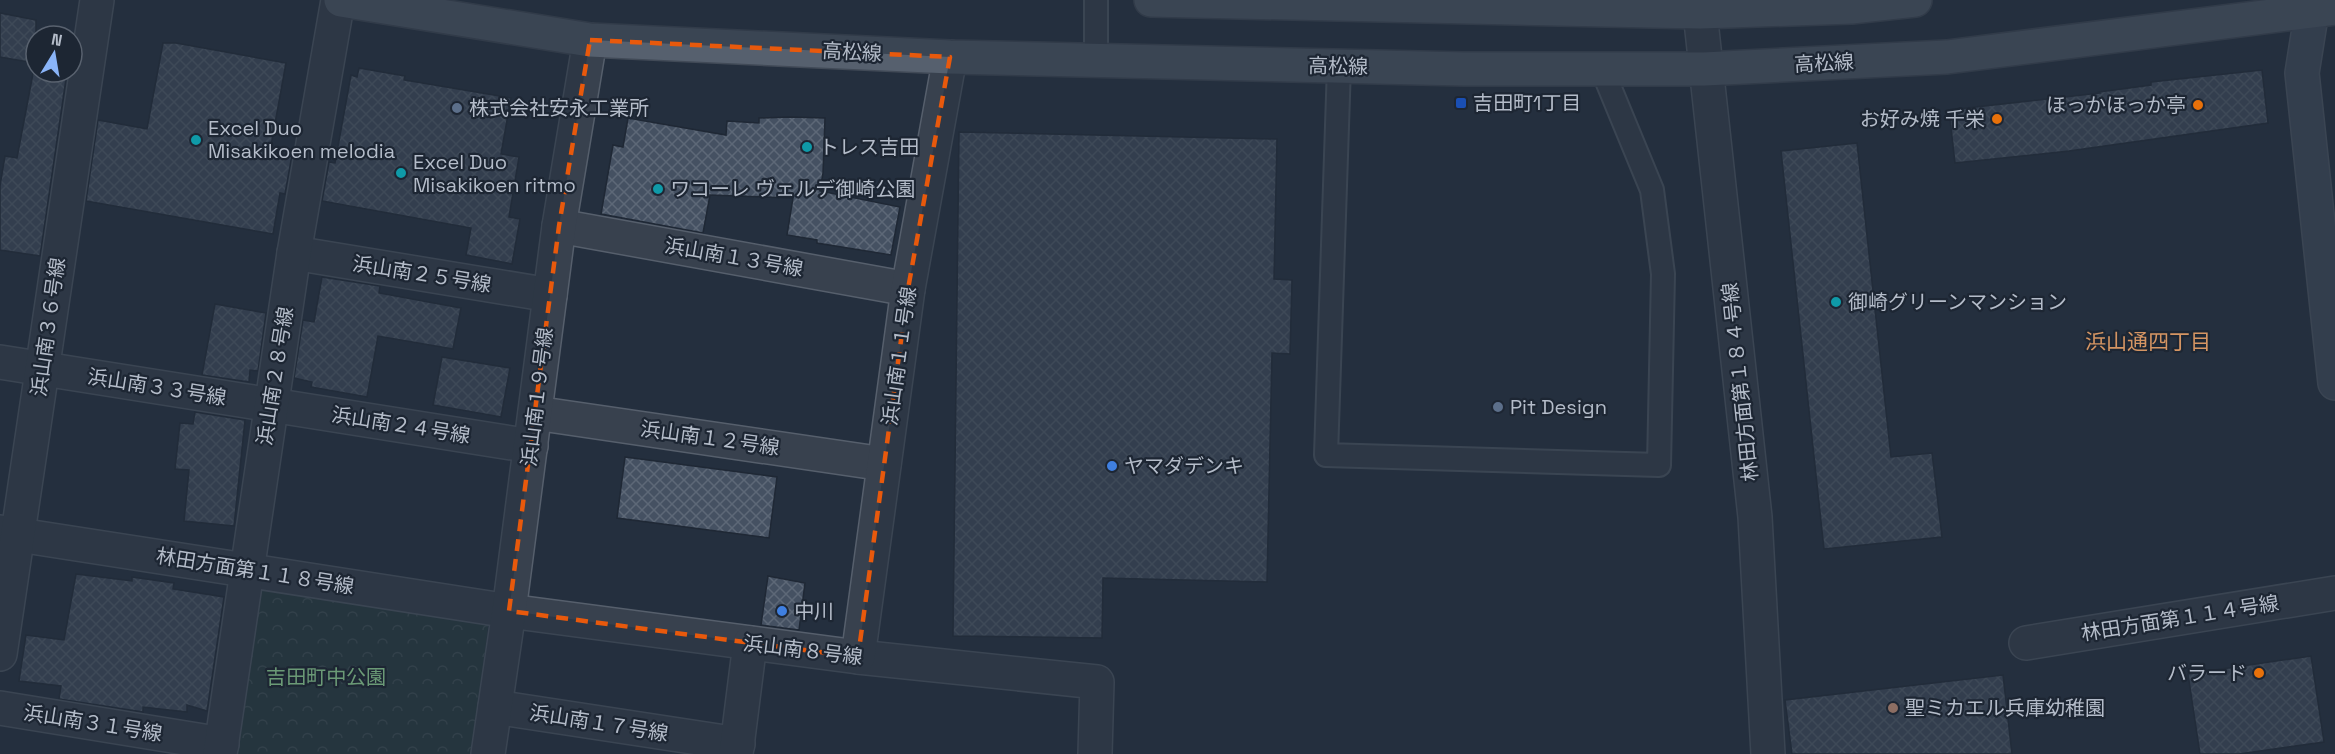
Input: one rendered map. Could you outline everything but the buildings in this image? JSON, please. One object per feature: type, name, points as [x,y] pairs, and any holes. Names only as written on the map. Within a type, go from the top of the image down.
[{"type":"main road","name":"高松線","points":[[339,0],[590,40],[950,57],[1339,66],[1602,69],[1704,69],[1947,57],[2320,6]]},
{"type":"main road","points":[[1151,0],[1851,7],[1915,0]]},
{"type":"street","name":"浜山南３６号線","points":[[0,654],[9,533],[42,369],[97,0]]},
{"type":"street","name":"浜山南２８号線","points":[[221,749],[294,253],[339,0]]},
{"type":"street","name":"林田方面第１８４号線","points":[[1699,6],[1704,69],[1755,517],[1768,754]]},
{"type":"street","points":[[2320,6],[2302,73],[2335,383]]},
{"type":"street","name":"浜山南１９号線","points":[[488,754],[559,226],[590,40]]},
{"type":"street","name":"浜山南１１号線","points":[[858,657],[908,289],[950,57]]},
{"type":"street","name":"浜山南１３号線","points":[[559,226],[908,289]]},
{"type":"street","name":"浜山南２５号線","points":[[294,253],[550,295]]},
{"type":"street","name":"浜山南３３号線","points":[[0,362],[271,405]]},
{"type":"street","name":"浜山南２４号線","points":[[271,405],[531,446]]},
{"type":"street","name":"浜山南１２号線","points":[[535,413],[884,464]]},
{"type":"street","name":"林田方面第１１８号線","points":[[9,533],[509,611]]},
{"type":"street","name":"林田方面第１１４号線","points":[[2026,643],[2335,593]]},
{"type":"street","name":"浜山南８号線","points":[[509,611],[858,657],[1097,682],[1095,754]]},
{"type":"street","points":[[737,749],[750,643]]},
{"type":"street","name":"浜山南１７号線","points":[[495,707],[737,749]]},
{"type":"street","name":"浜山南３１号線","points":[[0,708],[221,749]]},
{"type":"lane","points":[[1096,0],[1096,60]]},
{"type":"lane","points":[[1339,66],[1326,455],[1659,465],[1664,274],[1652,190],[1602,69]]},
{"type":"highlighted area","points":[[590,40],[950,57],[908,289],[858,657],[509,611],[559,226]]},
{"type":"green space","name":"吉田町中公園","points":[[259,588],[489,619],[472,754],[237,754]]},
{"type":"place","name":"吉田町1丁目","points":[[1461,103]]},
{"type":"place","name":"ほっかほっか亭","points":[[2198,105]]},
{"type":"place","name":"株式会社安永工業所","points":[[457,108]]},
{"type":"place","name":"お好み焼 千栄","points":[[1997,119]]},
{"type":"place","name":"Excel Duo Misakikoen melodia","points":[[196,140]]},
{"type":"place","name":"トレス吉田","points":[[807,147]]},
{"type":"place","name":"Excel Duo Misakikoen ritmo","points":[[401,173]]},
{"type":"place","name":"ワコーレ ヴェルデ御崎公園","points":[[658,189]]},
{"type":"place","name":"御崎グリーンマンション","points":[[1836,302]]},
{"type":"place","name":"Pit Design","points":[[1498,407]]},
{"type":"place","name":"ヤマダデンキ","points":[[1112,466]]},
{"type":"place","name":"中川","points":[[782,611]]},
{"type":"place","name":"バラード","points":[[2259,673]]},
{"type":"place","name":"聖ミカエル兵庫幼稚園","points":[[1893,708]]},
{"type":"district","name":"浜山通四丁目","points":[[2148,342]]}]
